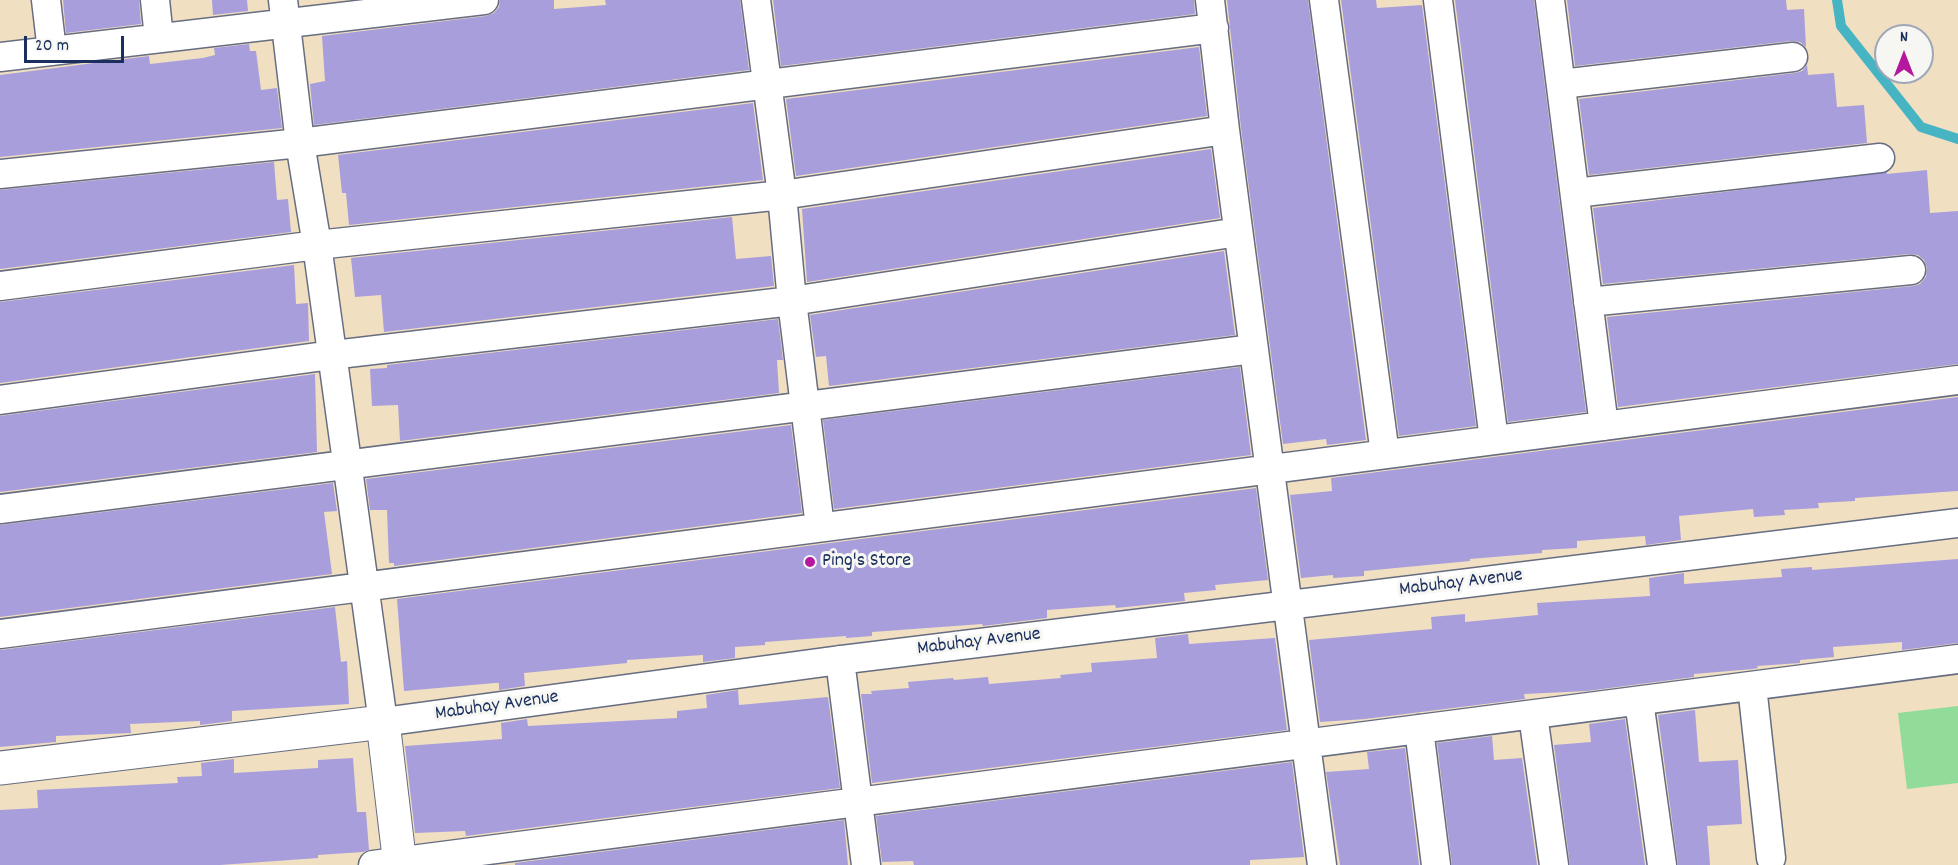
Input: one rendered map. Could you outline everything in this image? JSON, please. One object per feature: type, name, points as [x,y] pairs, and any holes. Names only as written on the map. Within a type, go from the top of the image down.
[{"type":"street","points":[[46,0],[52,51]]},
{"type":"street","points":[[155,0],[159,38]]},
{"type":"street","points":[[0,57],[159,38],[284,11],[484,0]]},
{"type":"street","points":[[756,0],[782,195],[792,301],[820,527]]},
{"type":"street","points":[[1210,0],[1253,349],[1306,744],[1314,864]]},
{"type":"street","points":[[1324,0],[1385,454]]},
{"type":"street","points":[[1438,0],[1494,440]]},
{"type":"street","points":[[1551,0],[1604,426]]},
{"type":"street","points":[[284,11],[300,143],[317,245],[383,722],[391,864],[1958,659]]},
{"type":"street","points":[[0,174],[300,143],[1214,28]]},
{"type":"street","points":[[1561,84],[1793,57]]},
{"type":"street","points":[[0,286],[317,245],[782,195],[1225,130]]},
{"type":"street","points":[[1575,193],[1880,158]]},
{"type":"street","points":[[0,400],[332,355],[792,301],[1238,232]]},
{"type":"street","points":[[1588,302],[1911,270]]},
{"type":"street","points":[[0,509],[1253,349]]},
{"type":"street","points":[[0,634],[1958,380]]},
{"type":"street","name":"Mabuhay Avenue","points":[[0,768],[383,722],[840,660],[1958,523]]},
{"type":"street","points":[[840,660],[866,865]]},
{"type":"street","points":[[1752,686],[1771,858]]},
{"type":"street","points":[[1639,701],[1662,865]]},
{"type":"street","points":[[1533,715],[1554,865]]},
{"type":"street","points":[[1419,729],[1436,865]]},
{"type":"green space","points":[[1958,706],[1958,783],[1907,789],[1898,713]]},
{"type":"building","points":[[63,0],[139,0],[141,24],[66,33]]},
{"type":"building","points":[[212,0],[247,0],[248,11],[213,15]]},
{"type":"building","points":[[500,0],[554,0],[554,9],[606,5],[605,0],[740,0],[749,70],[314,125],[310,84],[325,81],[322,36],[486,16],[494,13],[499,7]]},
{"type":"building","points":[[773,0],[1194,0],[1195,14],[781,66]]},
{"type":"building","points":[[1227,0],[1308,0],[1366,440],[1327,445],[1326,439],[1283,444],[1241,128]]},
{"type":"building","points":[[1341,0],[1376,0],[1377,8],[1422,5],[1476,426],[1399,436]]},
{"type":"building","points":[[1455,0],[1534,0],[1586,412],[1508,422]]},
{"type":"building","points":[[1567,0],[1786,0],[1787,10],[1804,9],[1806,47],[1800,42],[1791,41],[1575,66]]},
{"type":"building","points":[[249,44],[250,51],[256,51],[261,90],[277,88],[282,128],[0,157],[0,75],[149,56],[150,64],[203,58],[215,55],[214,48]]},
{"type":"building","points":[[1199,47],[1207,116],[796,176],[786,99]]},
{"type":"building","points":[[1807,65],[1808,75],[1834,73],[1837,107],[1864,105],[1867,143],[1589,175],[1579,99],[1795,73],[1802,71]]},
{"type":"building","points":[[753,103],[763,180],[349,225],[346,193],[342,193],[338,155]]},
{"type":"building","points":[[1211,149],[1220,218],[807,282],[802,209]]},
{"type":"building","points":[[274,162],[277,200],[288,199],[291,232],[0,269],[0,190]]},
{"type":"building","points":[[1927,170],[1930,213],[1958,211],[1958,364],[1618,407],[1607,317],[1913,286],[1920,284],[1926,277],[1927,268],[1924,260],[1918,255],[1909,254],[1603,284],[1593,208],[1887,172],[1887,174]]},
{"type":"building","points":[[732,217],[736,259],[771,256],[774,286],[384,332],[381,295],[355,297],[351,258]]},
{"type":"building","points":[[1224,251],[1235,335],[829,386],[826,356],[816,357],[810,315]]},
{"type":"building","points":[[294,265],[296,304],[308,303],[309,341],[0,383],[0,302]]},
{"type":"building","points":[[778,319],[783,360],[777,360],[779,393],[400,441],[398,405],[372,406],[370,369],[387,368],[387,365]]},
{"type":"building","points":[[1240,367],[1251,455],[834,509],[823,420]]},
{"type":"building","points":[[315,374],[317,452],[0,492],[0,416]]},
{"type":"building","points":[[1958,397],[1958,491],[1855,498],[1855,501],[1818,503],[1819,508],[1784,510],[1785,515],[1754,517],[1753,509],[1679,516],[1681,540],[1646,545],[1645,536],[1577,541],[1577,548],[1542,550],[1542,553],[1364,571],[1364,576],[1333,578],[1333,575],[1301,578],[1290,495],[1332,491],[1331,478]]},
{"type":"building","points":[[791,425],[802,513],[394,566],[394,563],[389,563],[387,510],[370,510],[366,479]]},
{"type":"building","points":[[333,483],[337,511],[324,512],[332,574],[0,617],[0,525]]},
{"type":"building","points":[[1256,488],[1268,580],[1215,585],[1216,590],[1184,593],[1185,601],[1116,608],[1115,605],[1047,610],[1047,618],[983,626],[982,624],[872,632],[872,636],[765,642],[765,645],[735,647],[735,658],[703,662],[703,655],[627,660],[627,663],[524,673],[525,686],[499,690],[499,683],[495,683],[404,691],[397,599]]},
{"type":"building","points":[[1958,559],[1958,643],[1902,650],[1902,642],[1833,647],[1834,657],[1800,660],[1800,663],[1694,674],[1694,677],[1587,691],[1524,694],[1525,699],[1365,719],[1320,722],[1309,640],[1432,629],[1431,617],[1465,614],[1465,622],[1538,615],[1537,603],[1650,596],[1649,578],[1684,573],[1684,584],[1782,577],[1781,569],[1812,567],[1812,570]]},
{"type":"building","points":[[335,607],[341,662],[347,661],[349,704],[232,711],[232,721],[200,725],[200,721],[130,724],[131,733],[56,736],[56,742],[0,747],[0,650]]},
{"type":"building","points":[[1188,634],[1189,644],[1275,638],[1287,730],[872,783],[861,694],[909,688],[908,682],[953,678],[954,680],[988,677],[989,684],[1061,678],[1060,675],[1092,672],[1091,663],[1157,658],[1155,638]]},
{"type":"building","points":[[738,690],[739,705],[828,697],[840,788],[466,836],[465,831],[415,833],[405,746],[502,739],[501,723],[527,719],[528,726],[677,718],[677,711],[707,708],[706,695]]},
{"type":"building","points":[[1695,710],[1699,762],[1738,760],[1742,824],[1707,826],[1710,865],[1678,865],[1658,715]]},
{"type":"building","points":[[1625,719],[1645,865],[1570,865],[1554,745],[1591,742],[1589,724]]},
{"type":"building","points":[[1492,736],[1494,760],[1522,758],[1537,865],[1452,865],[1437,743]]},
{"type":"building","points":[[1405,748],[1419,865],[1340,865],[1326,772],[1369,769],[1367,752]]},
{"type":"building","points":[[353,758],[357,812],[366,812],[369,850],[363,852],[318,855],[318,858],[220,865],[0,865],[0,810],[38,808],[37,790],[178,783],[177,777],[202,776],[201,763],[234,759],[234,773],[318,768],[318,760]]},
{"type":"building","points":[[1292,762],[1304,857],[1250,860],[1250,865],[914,865],[913,861],[882,862],[876,816]]},
{"type":"building","points":[[844,820],[848,865],[515,865],[515,863]]},
{"type":"waterway","points":[[1837,0],[1841,26],[1921,127],[1958,139]]},
{"type":"place","name":"Ping's Store","points":[[810,562]]}]
